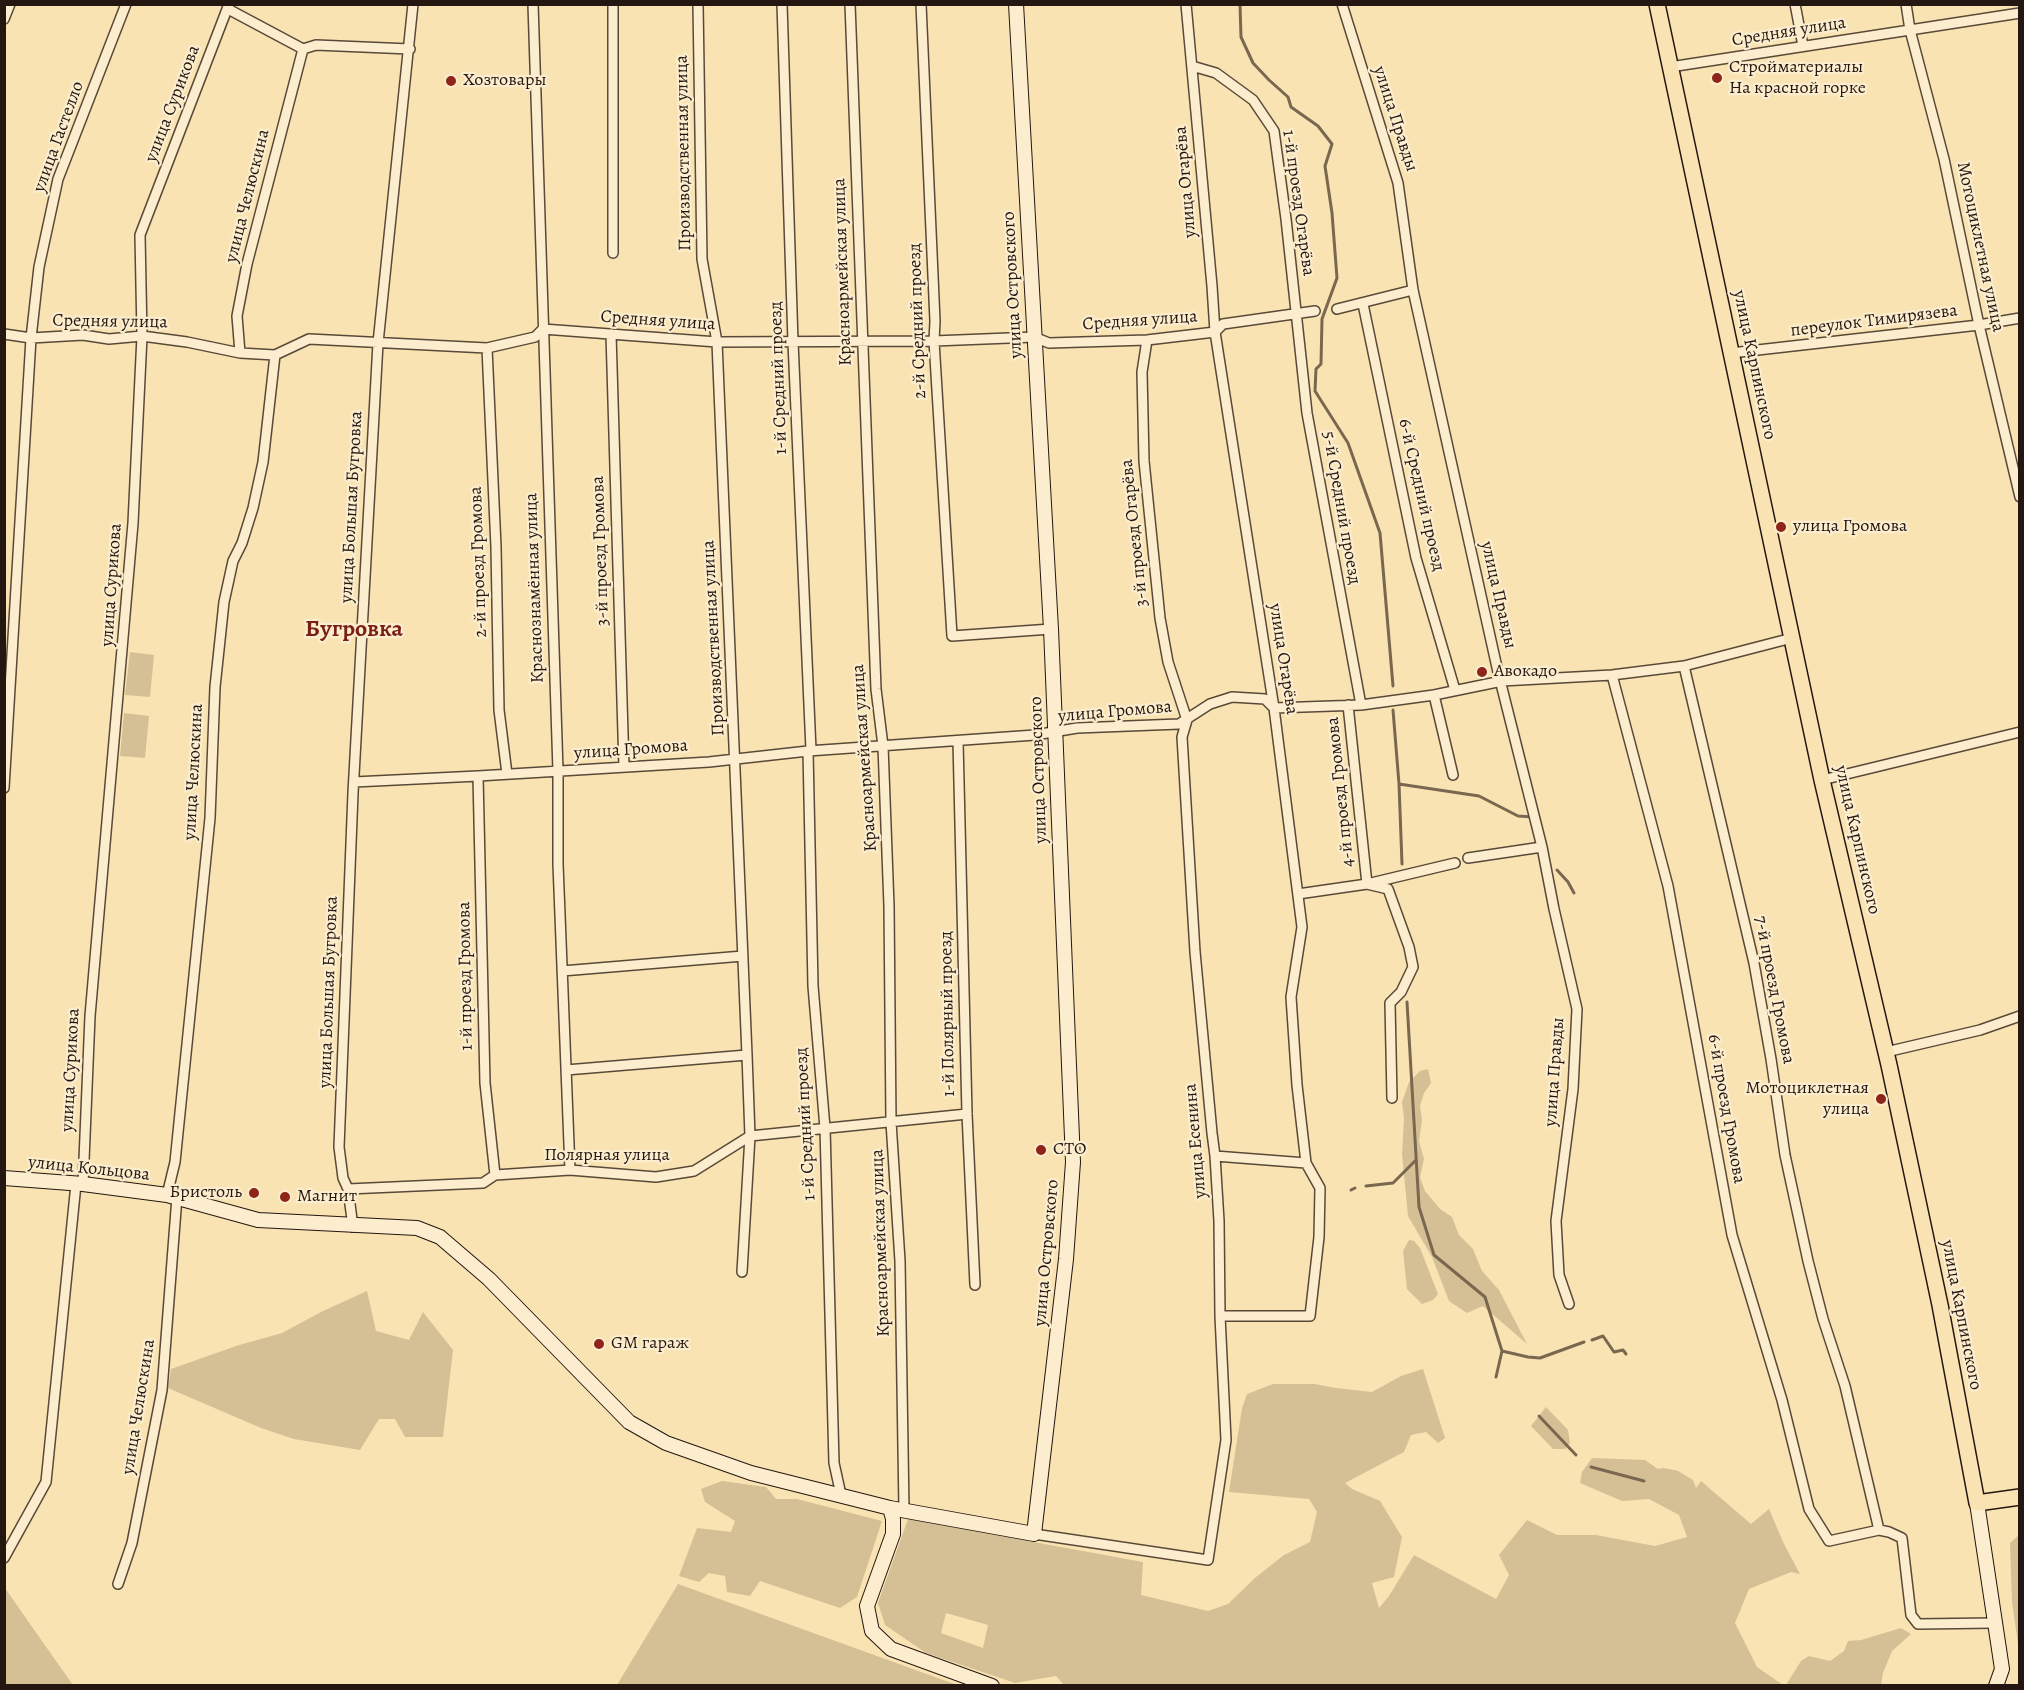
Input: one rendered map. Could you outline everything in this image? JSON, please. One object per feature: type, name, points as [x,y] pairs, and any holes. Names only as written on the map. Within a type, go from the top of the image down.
[{"type":"main road","name":"улица Карпинского","points":[[1657,4],[1822,780],[1886,1052],[1940,1305],[1977,1503]]},
{"type":"main road","points":[[1977,1503],[2019,1497]]},
{"type":"street","points":[[4,19],[10,4]]},
{"type":"street","name":"улица Гастелло","points":[[4,788],[31,338],[39,267],[58,179],[126,4]]},
{"type":"street","name":"улица Большая Бугровка","points":[[353,1227],[339,1147],[354,782],[378,343],[413,4]]},
{"type":"street","name":"Краснознамённая улица","points":[[533,4],[570,1170]]},
{"type":"street","points":[[613,4],[613,253]]},
{"type":"street","name":"Производственная улица","points":[[699,4],[702,259],[717,342],[750,1136],[742,1272]]},
{"type":"street","name":"1-й Средний проезд","points":[[782,4],[810,750],[813,986],[825,1128],[834,1463],[841,1495]]},
{"type":"street","name":"Красноармейская улица","points":[[850,4],[876,689],[883,746],[890,949],[891,1122],[900,1261],[897,1509]]},
{"type":"street","name":"2-й Средний проезд","points":[[921,4],[934,341],[952,636],[1051,629]]},
{"type":"street","name":"улица Островского","points":[[1016,4],[1051,629],[1073,1162],[1066,1259],[1034,1534]]},
{"type":"street","name":"улица Огарёва","points":[[1186,4],[1215,332],[1274,708],[1302,927],[1291,997],[1306,1163],[1320,1188],[1319,1237],[1310,1316],[1220,1316]]},
{"type":"street","name":"улица Правды","points":[[1342,4],[1398,183],[1413,290],[1498,672],[1542,847],[1577,1009],[1573,1089],[1556,1221],[1559,1275],[1569,1304]]},
{"type":"street","points":[[1794,4],[1803,46]]},
{"type":"street","name":"Мотоциклетная улица","points":[[1906,4],[1910,30],[1944,159],[2019,497]]},
{"type":"street","points":[[229,7],[303,49],[316,45],[410,49]]},
{"type":"street","name":"улица Сурикова","points":[[4,1558],[46,1482],[79,1184],[90,1016],[133,524],[142,336],[140,235],[229,7]]},
{"type":"street","name":"Средняя улица","points":[[1670,68],[2019,13]]},
{"type":"street","name":"улица Челюскина","points":[[240,353],[237,316],[247,264],[303,49]]},
{"type":"street","name":"1-й проезд Огарёва","points":[[1192,66],[1216,73],[1252,99],[1274,131],[1296,315]]},
{"type":"street","points":[[1337,309],[1413,290]]},
{"type":"street","name":"6-й Средний проезд","points":[[1363,304],[1416,558],[1455,690]]},
{"type":"street","name":"Средняя улица","points":[[4,334],[31,338],[83,335],[109,339],[142,336],[240,353],[275,355],[309,339],[488,348],[535,337],[543,329],[717,342],[934,341],[1034,337],[1049,343],[1147,340],[1215,332],[1223,324],[1315,311]]},
{"type":"street","name":"5-й Средний проезд","points":[[1296,315],[1307,413],[1361,705]]},
{"type":"street","name":"переулок Тимирязева","points":[[1731,353],[1979,325],[2019,318]]},
{"type":"street","name":"3-й проезд Громова","points":[[611,334],[624,767]]},
{"type":"street","name":"3-й проезд Огарёва","points":[[1147,340],[1142,372],[1144,461],[1160,618],[1168,662],[1187,720]]},
{"type":"street","name":"2-й проезд Громова","points":[[488,348],[496,543],[498,710],[507,774]]},
{"type":"street","name":"улица Челюскина","points":[[118,1584],[132,1543],[162,1390],[172,1196],[210,818],[215,687],[224,602],[233,561],[242,543],[253,508],[262,462],[275,355]]},
{"type":"street","name":"улица Громова","points":[[354,782],[709,762],[810,750],[1056,733],[1077,728],[1179,724],[1210,704],[1232,697],[1265,699],[1274,708],[1361,705],[1434,695],[1502,681],[1612,675],[1684,666],[1792,638]]},
{"type":"street","name":"7-й проезд Громова","points":[[1684,666],[1754,963],[1785,1155],[1803,1240],[1823,1319],[1845,1386],[1879,1530]]},
{"type":"street","name":"6-й проезд Громова","points":[[1612,675],[1668,886],[1732,1235],[1782,1400],[1809,1509],[1829,1541],[1879,1530]]},
{"type":"street","points":[[1434,695],[1453,775]]},
{"type":"street","name":"4-й проезд Громова","points":[[1348,705],[1366,884],[1388,889],[1409,946],[1413,967],[1401,992],[1390,1003],[1392,1098]]},
{"type":"street","name":"улица Есенина","points":[[1034,1534],[1208,1560],[1226,1440],[1220,1316],[1220,1221],[1196,952],[1182,737],[1187,720]]},
{"type":"street","points":[[1822,780],[2019,732]]},
{"type":"street","name":"1-й Полярный проезд","points":[[958,741],[967,1114],[975,1285]]},
{"type":"street","name":"1-й проезд Громова","points":[[478,776],[485,1083],[495,1175]]},
{"type":"street","points":[[1468,858],[1542,847]]},
{"type":"street","points":[[1298,894],[1366,884],[1455,863]]},
{"type":"street","points":[[562,971],[743,956]]},
{"type":"street","points":[[1886,1052],[1980,1030],[2019,1016]]},
{"type":"street","points":[[566,1070],[747,1055]]},
{"type":"street","name":"Полярная улица","points":[[348,1189],[483,1184],[495,1175],[570,1170],[656,1176],[694,1171],[750,1136],[967,1114]]},
{"type":"street","points":[[1215,1156],[1306,1163]]},
{"type":"street","name":"улица Кольцова","points":[[4,1178],[79,1184],[172,1196],[258,1220],[353,1227],[417,1228],[440,1237],[489,1279],[632,1423],[666,1443],[751,1473],[841,1495]]},
{"type":"street","points":[[841,1495],[897,1509],[1034,1534]]},
{"type":"street","name":"улица Карпинского","points":[[1977,1503],[2002,1669],[1996,1686]]},
{"type":"street","points":[[897,1509],[893,1519],[893,1534],[867,1606],[872,1631],[891,1649],[992,1686]]},
{"type":"street","points":[[1879,1530],[1902,1538],[1911,1616],[1918,1624],[1994,1623]]},
{"type":"shaded area","points":[[130,652],[154,655],[150,697],[125,695]]},
{"type":"shaded area","points":[[124,713],[149,716],[145,758],[120,756]]},
{"type":"shaded area","points":[[1428,1069],[1431,1083],[1424,1093],[1420,1106],[1422,1120],[1419,1141],[1424,1159],[1420,1177],[1425,1191],[1440,1209],[1452,1217],[1459,1235],[1473,1249],[1482,1271],[1499,1290],[1527,1344],[1483,1306],[1467,1313],[1449,1301],[1432,1257],[1408,1216],[1402,1154],[1404,1119],[1402,1102],[1409,1082],[1420,1071]]},
{"type":"shaded area","points":[[1409,1240],[1414,1241],[1420,1248],[1438,1294],[1433,1300],[1422,1304],[1407,1289],[1403,1251]]},
{"type":"shaded area","points":[[367,1291],[376,1331],[409,1340],[423,1312],[453,1350],[443,1437],[405,1437],[395,1419],[379,1419],[360,1450],[294,1439],[261,1428],[168,1388],[171,1369],[236,1346],[282,1333]]},
{"type":"shaded area","points":[[1423,1369],[1445,1438],[1438,1443],[1426,1432],[1411,1435],[1404,1452],[1345,1483],[1352,1489],[1380,1501],[1402,1537],[1394,1577],[1372,1583],[1379,1608],[1414,1555],[1496,1599],[1509,1575],[1499,1555],[1527,1520],[1557,1535],[1596,1535],[1655,1546],[1687,1537],[1679,1515],[1649,1499],[1622,1501],[1580,1483],[1582,1472],[1592,1458],[1645,1460],[1658,1469],[1678,1471],[1693,1480],[1696,1488],[1701,1481],[1751,1524],[1769,1509],[1800,1574],[1791,1572],[1749,1589],[1735,1623],[1757,1667],[1783,1685],[1065,1686],[1056,1676],[1015,1683],[926,1653],[885,1625],[878,1603],[908,1519],[1143,1562],[1141,1595],[1208,1611],[1228,1604],[1256,1577],[1284,1555],[1310,1542],[1317,1512],[1309,1499],[1229,1492],[1242,1408],[1247,1394],[1273,1384],[1315,1384],[1372,1392],[1401,1376]],"holes":[[[946,1613],[988,1625],[983,1648],[941,1633]]]},
{"type":"shaded area","points":[[1546,1407],[1568,1430],[1570,1443],[1565,1449],[1553,1449],[1531,1426]]},
{"type":"shaded area","points":[[722,1481],[766,1487],[776,1499],[797,1499],[882,1521],[857,1597],[840,1608],[760,1581],[750,1596],[727,1592],[725,1576],[709,1573],[699,1582],[679,1576],[697,1528],[731,1532],[735,1521],[705,1502],[701,1489]]},
{"type":"shaded area","points":[[2019,1535],[2019,1651],[2012,1602],[2010,1543]]},
{"type":"shaded area","points":[[678,1584],[957,1685],[617,1685]]},
{"type":"shaded area","points":[[5,1588],[37,1634],[73,1685],[5,1685]]},
{"type":"shaded area","points":[[1901,1628],[1911,1634],[1892,1651],[1881,1685],[1786,1685],[1801,1661],[1809,1656],[1830,1661],[1844,1651],[1848,1641],[1861,1640]]},
{"type":"waterway","points":[[1240,4],[1241,37],[1253,63],[1288,97],[1291,107],[1318,126],[1332,144],[1325,166],[1332,213],[1337,278],[1322,319],[1321,364],[1316,369],[1315,391],[1348,443],[1380,533],[1393,686]]},
{"type":"waterway","points":[[1393,710],[1402,864]]},
{"type":"waterway","points":[[1399,784],[1479,796],[1518,816],[1533,817]]},
{"type":"waterway","points":[[1557,870],[1574,893]]},
{"type":"waterway","points":[[1407,1002],[1419,1207],[1434,1255],[1485,1297],[1502,1351],[1540,1358],[1584,1342]]},
{"type":"waterway","points":[[1366,1186],[1393,1183],[1416,1160]]},
{"type":"waterway","points":[[1351,1190],[1355,1188]]},
{"type":"waterway","points":[[1592,1340],[1603,1336],[1614,1352],[1623,1350],[1626,1354]]},
{"type":"waterway","points":[[1496,1377],[1502,1351]]},
{"type":"waterway","points":[[1539,1416],[1576,1455]]},
{"type":"waterway","points":[[1591,1467],[1644,1481]]},
{"type":"place","name":"Стройматериалы На красной горке","points":[[1717,78]]},
{"type":"place","name":"Хозтовары","points":[[451,81]]},
{"type":"place","name":"улица Громова","points":[[1781,527]]},
{"type":"place","name":"Авокадо","points":[[1482,672]]},
{"type":"place","name":"Мотоциклетная улица","points":[[1881,1099]]},
{"type":"place","name":"СТО","points":[[1041,1150]]},
{"type":"place","name":"Бристоль","points":[[254,1193]]},
{"type":"place","name":"Магнит","points":[[285,1197]]},
{"type":"place","name":"GM гараж","points":[[599,1344]]},
{"type":"district","name":"Бугровка","points":[[354,630]]}]
